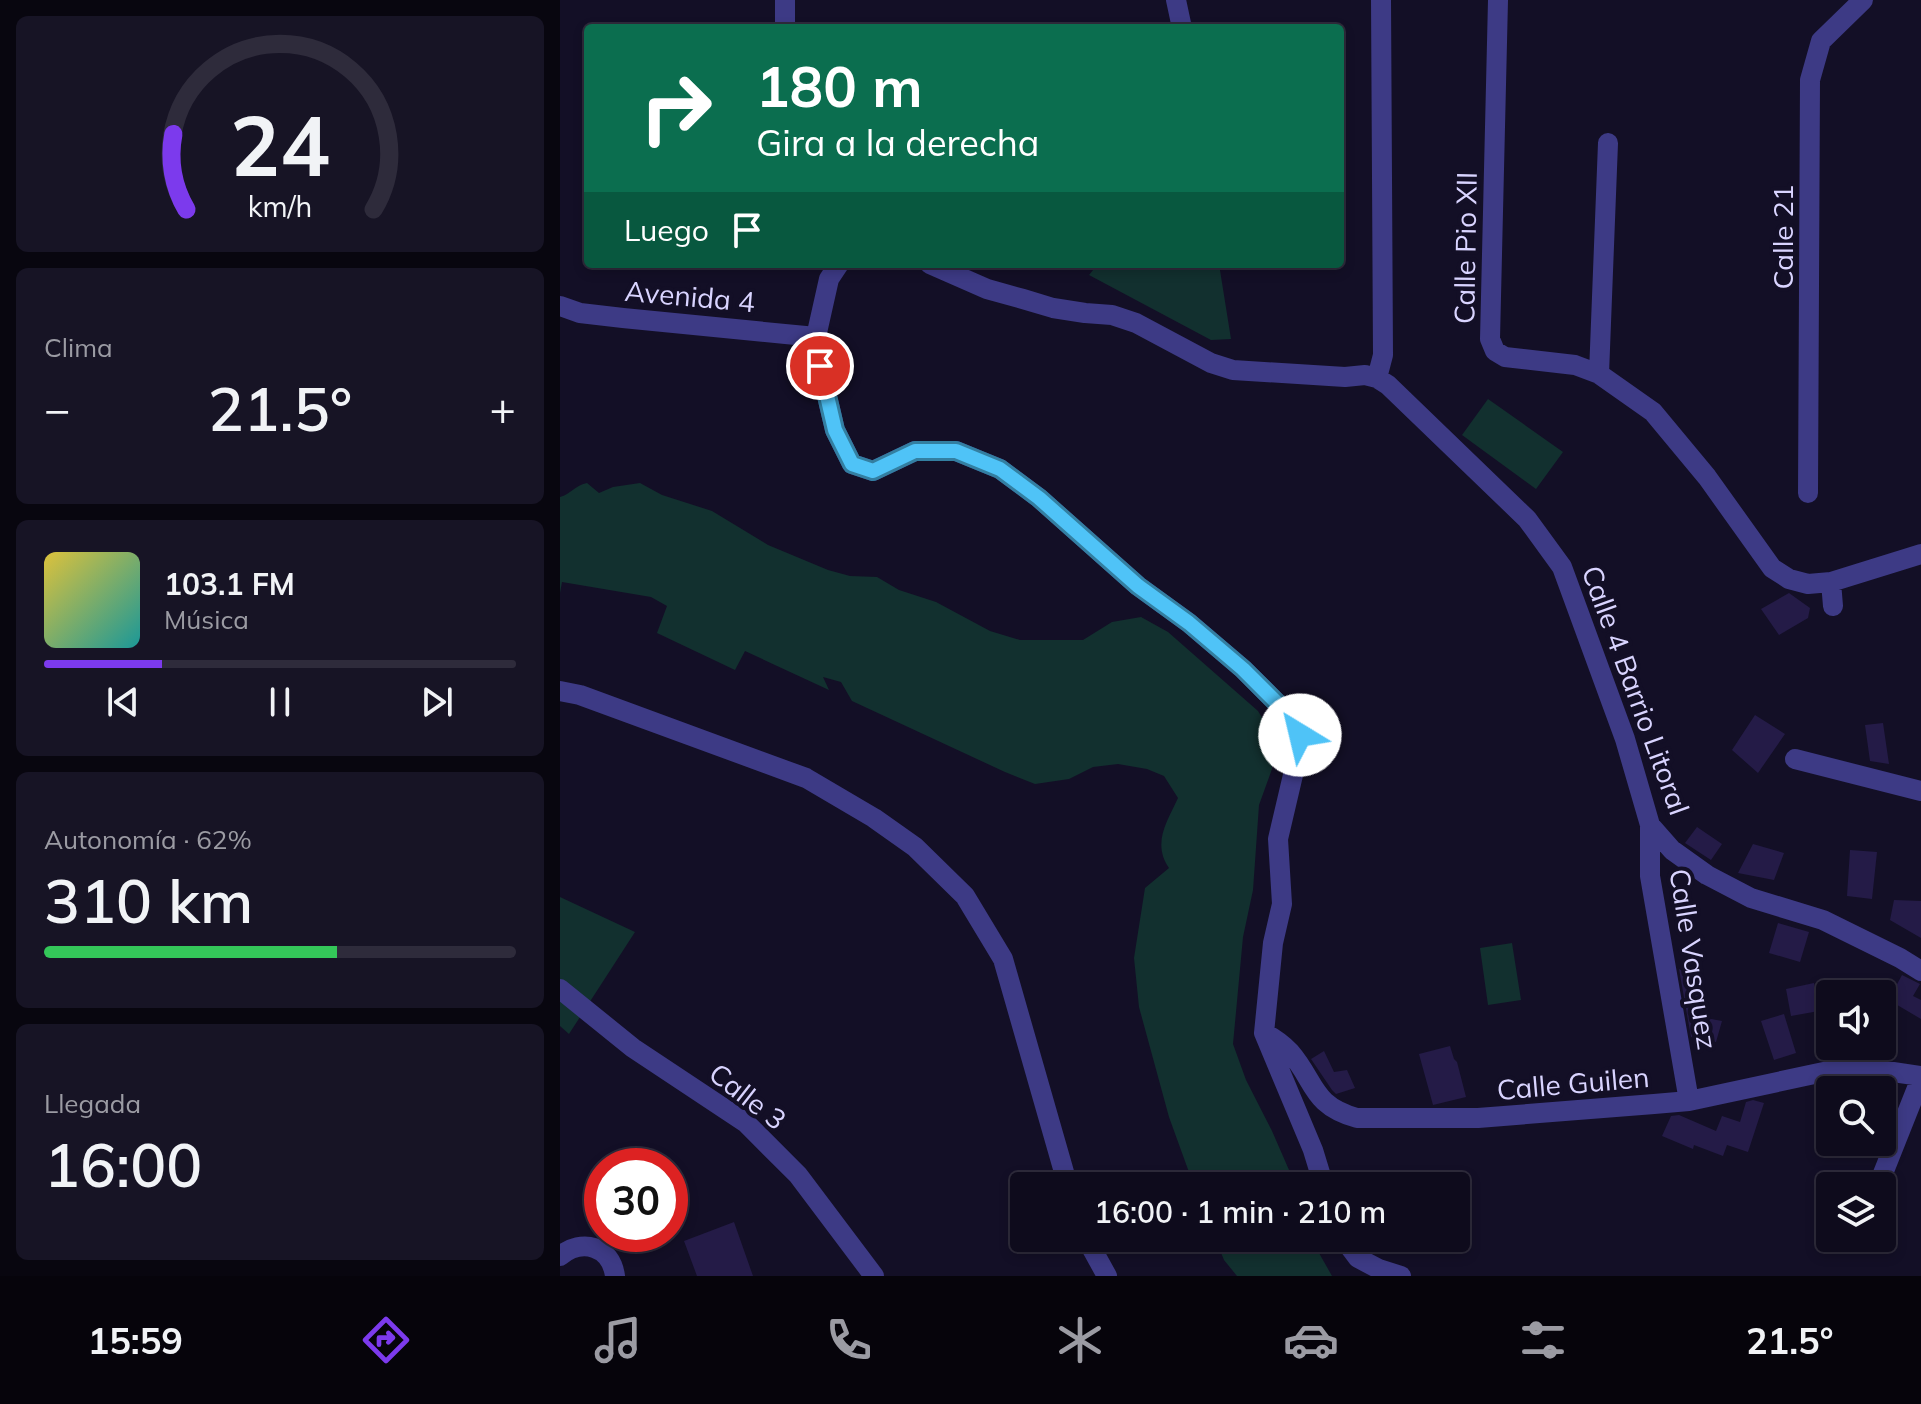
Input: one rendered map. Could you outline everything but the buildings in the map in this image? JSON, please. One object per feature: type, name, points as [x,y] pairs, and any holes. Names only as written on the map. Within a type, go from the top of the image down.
[{"type":"street","points":[[785,0],[785,24]]},
{"type":"street","points":[[1176,0],[1181,24]]},
{"type":"street","points":[[939,268],[987,289],[1053,308],[1112,315],[1136,323],[1211,363],[1233,370],[1377,378],[1383,355],[1381,0]]},
{"type":"street","name":"Calle Pio XII","points":[[1498,0],[1490,339],[1495,351],[1505,357],[1575,365],[1599,374],[1653,412],[1707,477],[1772,568],[1789,579],[1808,584],[1831,582]]},
{"type":"street","name":"Calle 21","points":[[1808,493],[1810,80],[1821,41],[1863,0]]},
{"type":"street","points":[[1599,374],[1608,143]]},
{"type":"street","points":[[830,269],[816,337],[835,430],[852,464],[873,471],[915,451],[956,451],[1000,469],[1039,498],[1138,586],[1200,632],[1292,718],[1300,735],[1278,839],[1282,904],[1273,943],[1264,1033],[1320,1172]]},
{"type":"street","name":"Avenida 4","points":[[560,306],[580,313],[816,337]]},
{"type":"street","name":"Calle 4 Barrio Litoral","points":[[1377,378],[1388,385],[1527,519],[1562,567],[1625,739],[1650,825],[1672,850],[1707,875],[1751,898],[1823,920],[1921,971]]},
{"type":"street","points":[[1833,606],[1831,582],[1921,554]]},
{"type":"street","points":[[560,691],[580,695],[806,778],[874,818],[915,847],[965,896],[1003,959],[1064,1172]]},
{"type":"street","points":[[1795,759],[1921,791]]},
{"type":"street","name":"Calle Vasquez","points":[[1650,825],[1650,876],[1689,1101]]},
{"type":"street","name":"Calle 3","points":[[560,989],[633,1048],[746,1123],[798,1175],[874,1276]]},
{"type":"street","name":"Calle Guilen","points":[[1264,1033],[1289,1051],[1320,1098],[1340,1113],[1357,1118],[1478,1118],[1689,1101],[1833,1070],[1893,1072],[1921,1077]]},
{"type":"street","points":[[1884,1172],[1921,1077]]},
{"type":"street","points":[[564,1246],[593,1247],[611,1261],[615,1276]]},
{"type":"street","points":[[1094,1252],[1107,1276]]},
{"type":"street","points":[[1354,1252],[1358,1258],[1379,1269],[1401,1276]]},
{"type":"green space","points":[[1095,268],[1220,268],[1231,339],[1211,340],[1089,275]]},
{"type":"green space","points":[[1488,399],[1563,452],[1536,489],[1462,435]]},
{"type":"green space","points":[[587,483],[599,493],[613,487],[640,483],[662,495],[712,511],[768,545],[828,570],[850,576],[877,577],[899,590],[936,602],[990,631],[1020,640],[1083,640],[1112,622],[1141,617],[1168,632],[1258,711],[1272,734],[1272,769],[1259,805],[1253,890],[1243,937],[1233,1044],[1246,1080],[1290,1172],[1189,1172],[1169,1117],[1139,1007],[1134,958],[1145,888],[1169,868],[1161,841],[1178,798],[1164,776],[1147,769],[1118,764],[1093,767],[1069,779],[1035,784],[852,701],[841,682],[823,677],[829,690],[745,651],[735,670],[657,633],[667,606],[651,597],[562,582],[560,593],[560,497]]},
{"type":"green space","points":[[560,897],[635,932],[569,1034],[560,1026]]},
{"type":"green space","points":[[1512,943],[1521,1000],[1488,1005],[1480,948]]},
{"type":"green space","points":[[1221,1252],[1319,1252],[1332,1276],[1237,1276]]},
{"type":"route","points":[[820,366],[835,430],[852,464],[873,471],[915,451],[956,451],[1000,469],[1039,498],[1138,586],[1189,623],[1243,669],[1292,718],[1300,735]]}]
